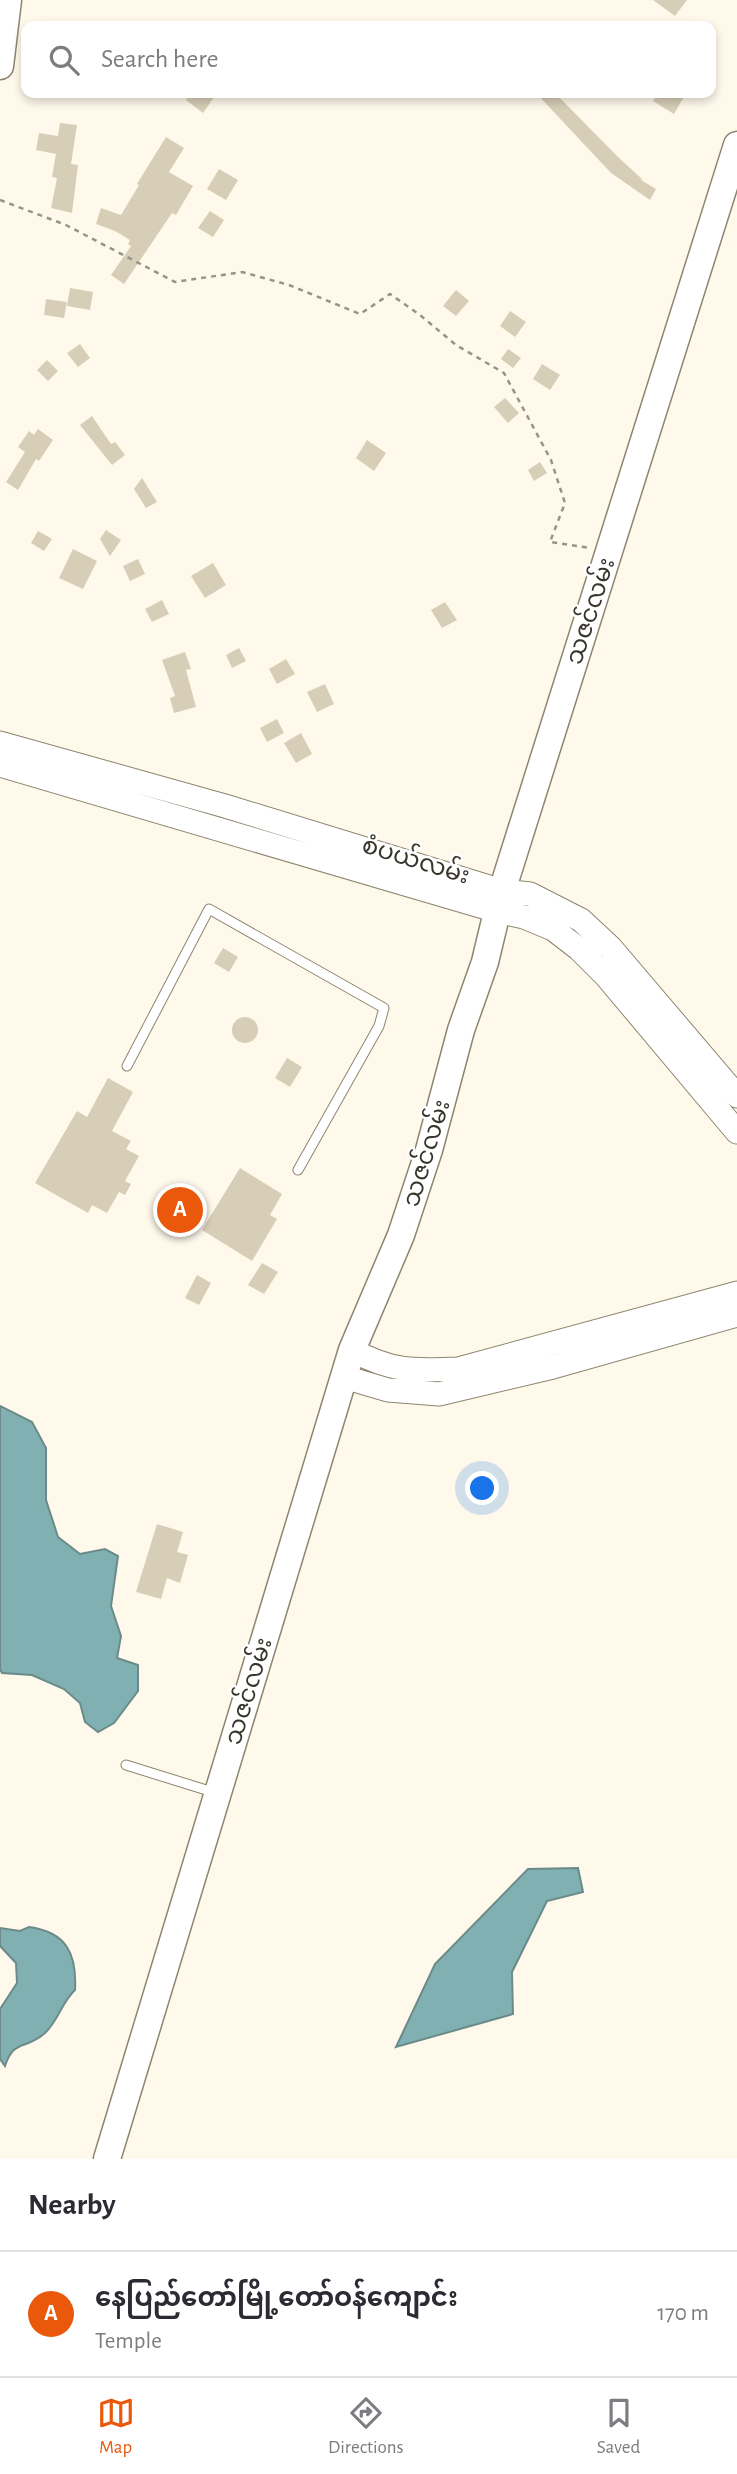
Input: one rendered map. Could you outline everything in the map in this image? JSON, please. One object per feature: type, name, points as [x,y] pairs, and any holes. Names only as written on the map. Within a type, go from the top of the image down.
[{"type":"main road","points":[[0,66],[8,0]]},
{"type":"main road","name":"သဇင်လမ်း","points":[[107,2159],[352,1350],[401,1235],[429,1150],[461,1030],[485,962],[499,901],[737,145]]},
{"type":"street","name":"စံပယ်လမ်း","points":[[0,743],[225,806],[499,901],[524,917],[553,929],[579,949],[606,976],[737,1132]]},
{"type":"street","name":"စံပယ်လမ်း","points":[[0,765],[499,901],[530,894],[581,920],[611,948],[737,1096]]},
{"type":"street","points":[[352,1350],[376,1363],[411,1371],[458,1369],[737,1293]]},
{"type":"street","points":[[344,1377],[388,1390],[439,1394],[553,1367],[737,1315]]},
{"type":"lane","points":[[127,1066],[209,909],[384,1008],[379,1026],[299,1170]]},
{"type":"lane","points":[[126,1765],[218,1793]]},
{"type":"path","points":[[0,200],[66,225],[175,282],[242,272],[289,285],[360,314],[390,295],[420,315],[456,345],[504,373],[551,460],[565,503],[550,542],[610,551]]},
{"type":"water","points":[[0,1406],[32,1422],[46,1448],[46,1500],[58,1537],[80,1554],[105,1549],[118,1556],[111,1606],[121,1636],[117,1658],[138,1665],[138,1691],[114,1723],[98,1732],[85,1722],[80,1703],[64,1689],[32,1675],[2,1673],[0,1669]]},
{"type":"water","points":[[578,1868],[583,1892],[547,1901],[512,1972],[513,2014],[396,2047],[435,1964],[528,1869]]},
{"type":"water","points":[[29,1927],[52,1934],[67,1946],[74,1965],[75,1990],[46,2032],[12,2052],[5,2066],[0,2059],[0,2009],[17,1983],[16,1963],[0,1946],[0,1928],[20,1931]]},
{"type":"building","points":[[653,0],[687,0],[675,16]]},
{"type":"building","points":[[188,98],[214,98],[203,113],[186,100]]},
{"type":"building","points":[[541,98],[560,98],[641,180],[656,189],[650,200],[611,173]]},
{"type":"building","points":[[655,98],[683,98],[674,114],[653,101]]},
{"type":"building","points":[[60,123],[77,125],[71,164],[78,165],[72,213],[51,208],[57,178],[52,177],[56,154],[36,150],[39,133],[58,136]]},
{"type":"building","points":[[166,137],[184,148],[169,172],[193,186],[176,215],[172,213],[124,284],[111,275],[131,246],[128,244],[130,240],[96,224],[101,208],[121,215]]},
{"type":"building","points":[[219,169],[238,180],[226,200],[207,189]]},
{"type":"building","points":[[210,211],[224,220],[213,237],[198,228]]},
{"type":"building","points":[[70,288],[93,292],[90,310],[67,306]]},
{"type":"building","points":[[456,290],[469,301],[456,316],[443,306]]},
{"type":"building","points":[[46,299],[67,302],[64,318],[44,315]]},
{"type":"building","points":[[510,311],[526,322],[515,337],[500,326]]},
{"type":"building","points":[[80,344],[90,358],[78,367],[67,353]]},
{"type":"building","points":[[508,349],[521,358],[513,368],[501,359]]},
{"type":"building","points":[[47,360],[58,371],[48,381],[37,370]]},
{"type":"building","points":[[542,364],[560,375],[550,390],[533,379]]},
{"type":"building","points":[[505,398],[519,413],[508,423],[494,407]]},
{"type":"building","points":[[92,416],[111,444],[115,442],[125,455],[112,465],[80,425]]},
{"type":"building","points":[[38,429],[53,440],[39,461],[36,459],[18,490],[6,482],[25,452],[18,447],[29,431],[34,435]]},
{"type":"building","points":[[367,440],[386,453],[374,471],[356,458]]},
{"type":"building","points":[[540,462],[547,473],[534,481],[528,470]]},
{"type":"building","points":[[142,478],[157,502],[146,508],[134,489]]},
{"type":"building","points":[[106,530],[121,540],[110,556],[100,539]]},
{"type":"building","points":[[38,531],[52,539],[44,551],[31,543]]},
{"type":"building","points":[[73,549],[97,561],[83,589],[59,578]]},
{"type":"building","points":[[138,559],[145,574],[130,581],[123,566]]},
{"type":"building","points":[[213,563],[226,585],[205,598],[191,576]]},
{"type":"building","points":[[162,600],[169,614],[152,622],[145,609]]},
{"type":"building","points":[[445,602],[457,620],[442,628],[431,610]]},
{"type":"building","points":[[239,648],[246,661],[232,668],[226,655]]},
{"type":"building","points":[[185,652],[191,669],[186,670],[196,707],[174,713],[170,698],[175,696],[162,660]]},
{"type":"building","points":[[286,659],[295,674],[277,684],[269,669]]},
{"type":"building","points":[[325,684],[334,704],[317,712],[307,692]]},
{"type":"building","points":[[277,719],[284,733],[267,742],[260,728]]},
{"type":"building","points":[[301,733],[312,754],[296,763],[284,743]]},
{"type":"building","points":[[223,948],[238,957],[229,972],[214,963]]},
{"type":"building","points":[[245,1017],[254,1021],[258,1030],[254,1039],[245,1043],[236,1039],[232,1030],[236,1021]]},
{"type":"building","points":[[287,1058],[302,1067],[290,1087],[275,1078]]},
{"type":"building","points":[[108,1078],[133,1092],[112,1131],[131,1141],[126,1149],[139,1156],[125,1181],[131,1184],[125,1195],[119,1192],[107,1213],[92,1205],[88,1213],[35,1183],[77,1111],[87,1117]]},
{"type":"building","points":[[240,1168],[282,1194],[270,1215],[277,1219],[252,1261],[202,1230]]},
{"type":"building","points":[[262,1263],[278,1272],[264,1294],[248,1285]]},
{"type":"building","points":[[197,1275],[211,1283],[199,1305],[185,1298]]},
{"type":"building","points":[[157,1524],[183,1532],[177,1552],[188,1555],[180,1583],[167,1578],[161,1599],[136,1592]]},
{"type":"place","name":"နေပြည်တော်မြို့တော်ဝန်ကျောင်း","points":[[180,1210]]}]
